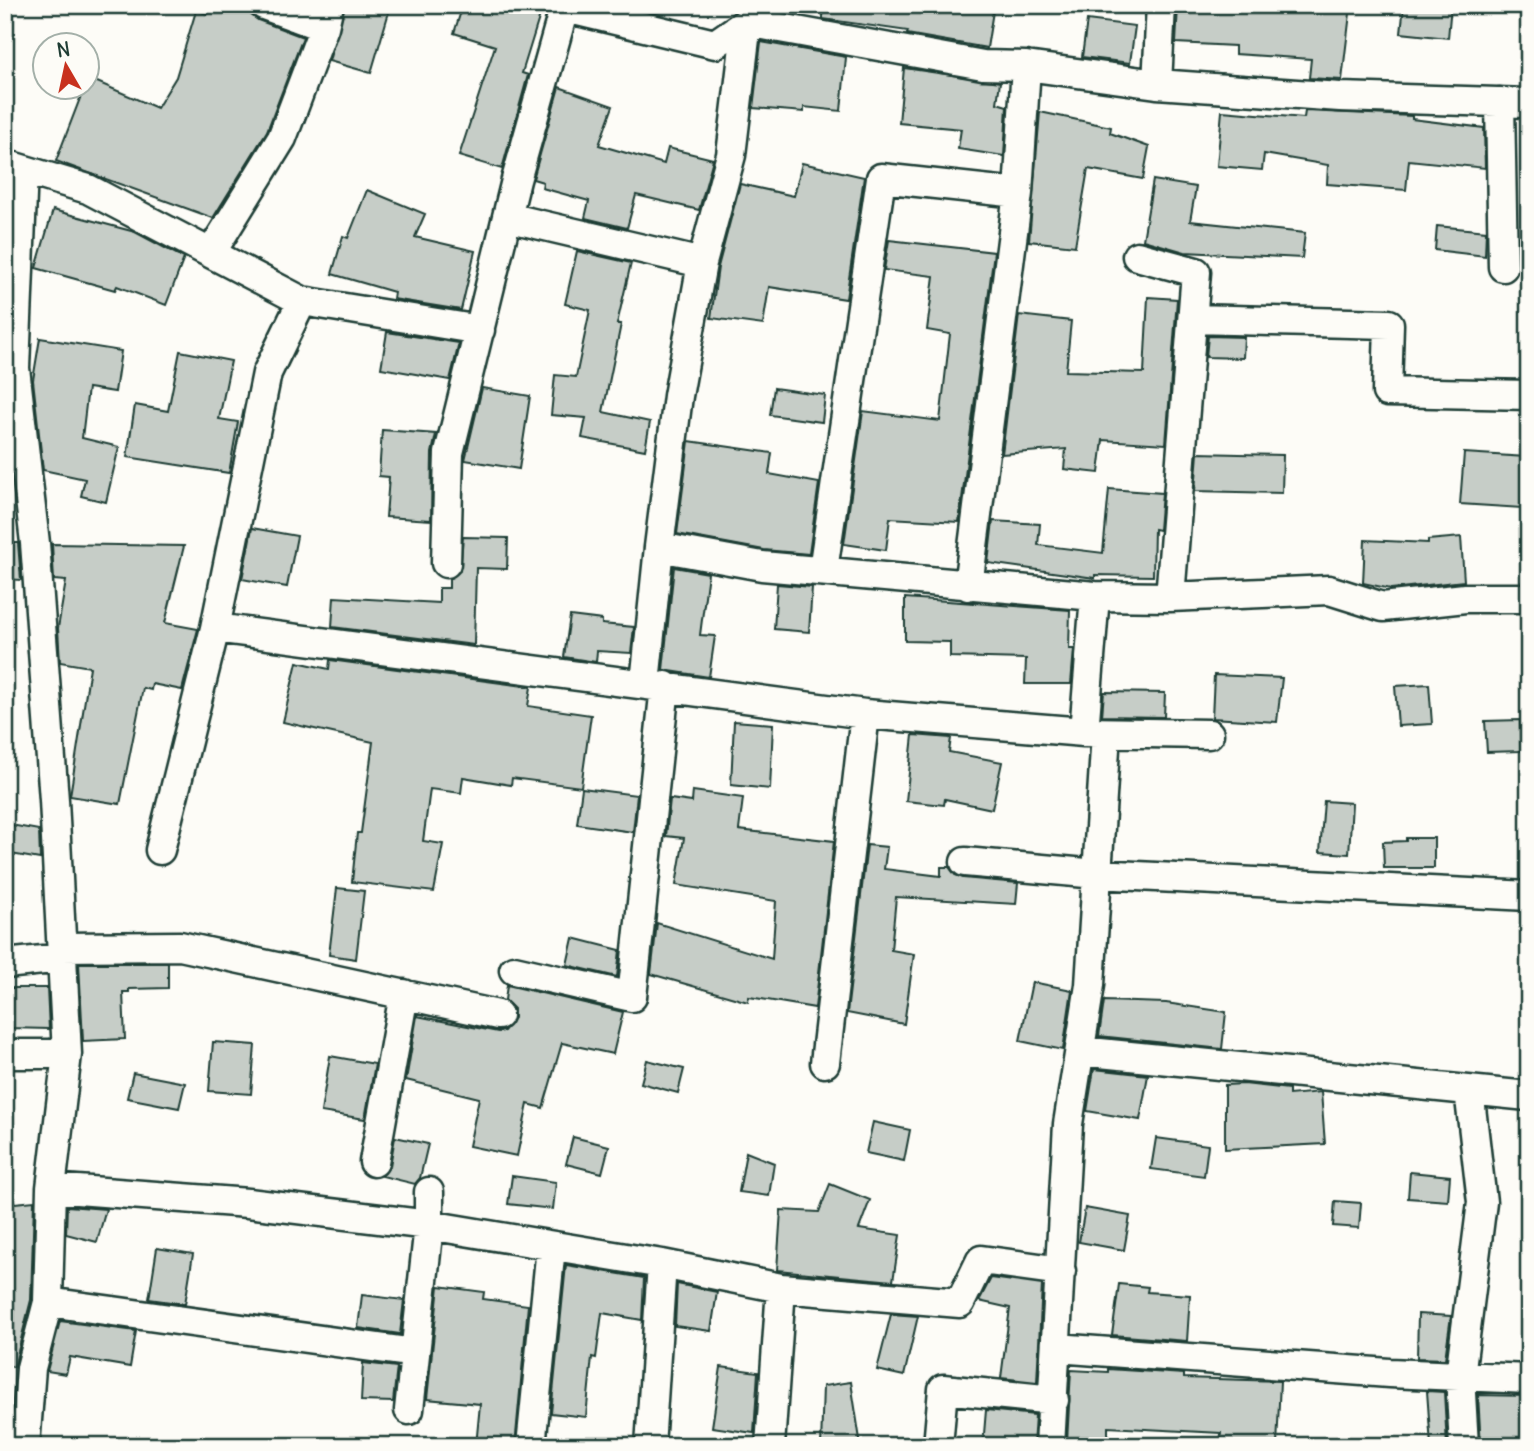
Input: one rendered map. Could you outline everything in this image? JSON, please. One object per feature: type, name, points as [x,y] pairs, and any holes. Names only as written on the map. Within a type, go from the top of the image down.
[{"type":"street","points":[[211,253],[282,138],[327,16],[264,5]]},
{"type":"street","points":[[1157,84],[1161,5]]},
{"type":"street","points":[[446,563],[449,453],[508,217],[565,7],[715,44],[747,22],[983,65],[1026,66],[1157,84],[1340,97],[1529,103]]},
{"type":"street","points":[[514,970],[632,997],[655,685],[659,547],[678,396],[702,263],[731,155],[747,22]]},
{"type":"street","points":[[968,586],[1018,193],[1026,66]]},
{"type":"street","points":[[1500,102],[1503,267]]},
{"type":"street","points":[[25,1446],[31,1368],[48,1302],[51,1188],[68,1054],[35,543],[15,368],[12,299],[14,167],[88,189],[302,301],[480,330]]},
{"type":"street","points":[[823,570],[881,178],[1018,193]]},
{"type":"street","points":[[508,217],[702,263]]},
{"type":"street","points":[[1137,256],[1196,272],[1170,597]]},
{"type":"street","points":[[160,850],[215,628],[267,373],[302,301]]},
{"type":"street","points":[[1193,319],[1389,324],[1387,392],[1529,395]]},
{"type":"street","points":[[659,547],[762,566],[1095,596],[1170,597],[1329,590],[1383,607],[1465,598],[1529,598]]},
{"type":"street","points":[[1051,1446],[1068,1124],[1090,985],[1097,874],[1095,596]]},
{"type":"street","points":[[215,628],[865,714],[1095,732],[1209,734]]},
{"type":"street","points":[[825,1063],[865,714]]},
{"type":"street","points":[[965,862],[1097,874],[1529,896]]},
{"type":"street","points":[[5,964],[62,953],[180,946],[498,1015]]},
{"type":"street","points":[[374,1162],[404,994]]},
{"type":"street","points":[[1080,1051],[1528,1096]]},
{"type":"street","points":[[5,1054],[68,1054]]},
{"type":"street","points":[[1464,1446],[1460,1376],[1482,1202],[1469,1090]]},
{"type":"street","points":[[51,1188],[248,1203],[429,1225],[662,1264],[781,1288],[960,1303],[981,1260],[1061,1271]]},
{"type":"street","points":[[409,1410],[429,1225],[429,1192]]},
{"type":"street","points":[[531,1446],[551,1247]]},
{"type":"street","points":[[650,1446],[662,1264]]},
{"type":"street","points":[[770,1446],[781,1288]]},
{"type":"street","points":[[48,1302],[415,1353]]},
{"type":"street","points":[[1057,1348],[1529,1380]]},
{"type":"street","points":[[938,1446],[943,1389],[1054,1400]]},
{"type":"building","points":[[209,5],[248,5],[251,15],[258,20],[303,37],[267,131],[213,218],[56,161],[79,102],[102,102],[102,84],[157,108],[176,77],[196,11],[208,14]]},
{"type":"building","points":[[345,5],[391,5],[371,73],[329,61]]},
{"type":"building","points":[[463,5],[543,5],[522,73],[528,75],[502,169],[459,156],[495,46],[454,33]]},
{"type":"building","points":[[823,5],[994,5],[987,48],[907,34],[908,31],[823,19]]},
{"type":"building","points":[[1238,5],[1317,9],[1317,5],[1351,5],[1342,80],[1309,78],[1311,59],[1235,54],[1235,46],[1176,43],[1178,6],[1238,10]]},
{"type":"building","points":[[1404,5],[1451,5],[1448,38],[1401,33]]},
{"type":"building","points":[[1087,20],[1135,26],[1130,63],[1082,57]]},
{"type":"building","points":[[761,42],[846,57],[841,111],[804,107],[804,112],[753,108]]},
{"type":"building","points":[[904,68],[1000,82],[997,103],[1007,106],[1004,156],[958,149],[961,129],[899,123]]},
{"type":"building","points":[[559,87],[613,106],[599,145],[664,164],[668,148],[713,159],[699,210],[636,195],[627,228],[585,218],[589,201],[542,188],[543,182],[533,179]]},
{"type":"building","points":[[1222,111],[1304,118],[1305,111],[1412,116],[1412,119],[1484,128],[1485,168],[1409,160],[1406,190],[1327,184],[1328,165],[1264,154],[1262,170],[1217,166]]},
{"type":"building","points":[[1040,112],[1111,127],[1110,133],[1149,147],[1143,179],[1088,169],[1075,246],[1029,241]]},
{"type":"building","points":[[802,163],[864,177],[846,299],[769,287],[763,325],[711,318],[718,267],[740,184],[794,196]]},
{"type":"building","points":[[1153,180],[1196,187],[1190,221],[1305,233],[1302,258],[1185,252],[1143,240]]},
{"type":"building","points":[[367,190],[425,214],[415,237],[475,251],[461,310],[393,299],[394,292],[332,274],[343,236],[348,238]]},
{"type":"building","points":[[53,210],[135,232],[184,258],[166,305],[117,286],[115,290],[36,268]]},
{"type":"building","points":[[1437,226],[1486,231],[1485,256],[1435,250]]},
{"type":"building","points":[[889,240],[994,252],[959,522],[890,518],[886,550],[844,544],[863,411],[940,421],[950,334],[927,330],[934,276],[884,270]]},
{"type":"building","points":[[577,251],[631,263],[617,324],[621,324],[603,412],[650,422],[645,450],[582,438],[586,418],[551,415],[555,375],[576,377],[590,310],[565,304]]},
{"type":"building","points":[[1148,297],[1177,299],[1166,444],[1103,440],[1099,473],[1064,469],[1066,449],[1002,454],[1019,315],[1071,321],[1066,371],[1144,373]]},
{"type":"building","points":[[387,332],[459,343],[450,380],[381,368]]},
{"type":"building","points":[[1208,336],[1244,337],[1243,358],[1206,357]]},
{"type":"building","points":[[40,338],[121,351],[115,392],[88,388],[82,438],[119,447],[106,502],[81,496],[85,479],[43,470],[33,380]]},
{"type":"building","points":[[180,351],[231,361],[219,419],[238,422],[229,473],[127,457],[135,405],[168,411]]},
{"type":"building","points":[[482,388],[530,396],[519,469],[465,460]]},
{"type":"building","points":[[774,388],[825,395],[822,422],[770,415]]},
{"type":"building","points":[[382,430],[436,434],[432,453],[431,520],[386,517],[389,477],[379,476]]},
{"type":"building","points":[[689,441],[772,453],[769,474],[819,483],[809,554],[764,550],[677,534]]},
{"type":"building","points":[[1198,453],[1283,455],[1282,493],[1195,491]]},
{"type":"building","points":[[1464,453],[1526,457],[1522,508],[1460,504]]},
{"type":"building","points":[[1109,489],[1162,493],[1159,530],[1154,529],[1153,576],[1095,575],[1095,578],[988,563],[993,521],[1040,524],[1038,545],[1103,553]]},
{"type":"building","points":[[252,528],[297,536],[287,587],[242,579]]},
{"type":"building","points":[[463,537],[508,538],[507,569],[476,568],[474,645],[332,627],[334,597],[439,603],[439,588],[449,588],[449,579],[460,571]]},
{"type":"building","points":[[1461,537],[1464,581],[1391,589],[1363,583],[1365,540],[1428,543],[1428,540]]},
{"type":"building","points":[[5,543],[18,543],[21,580],[5,579]]},
{"type":"building","points":[[52,544],[184,546],[165,623],[198,629],[182,690],[152,684],[151,690],[143,688],[120,804],[70,796],[90,667],[60,662],[58,628],[66,581],[54,580]]},
{"type":"building","points":[[674,567],[708,573],[700,635],[715,636],[709,677],[663,670]]},
{"type":"building","points":[[777,584],[812,587],[809,632],[774,629]]},
{"type":"building","points":[[905,598],[1070,610],[1069,649],[1074,649],[1071,684],[1025,684],[1026,659],[950,657],[950,642],[905,641]]},
{"type":"building","points":[[570,616],[602,620],[602,624],[634,627],[631,653],[597,651],[596,662],[564,657]]},
{"type":"building","points":[[330,660],[531,687],[528,706],[591,715],[581,787],[512,778],[511,785],[463,777],[461,793],[430,789],[423,841],[443,844],[434,892],[352,882],[357,833],[361,833],[373,742],[283,722],[297,662],[329,669]]},
{"type":"building","points":[[1214,675],[1282,678],[1277,722],[1212,718]]},
{"type":"building","points":[[1429,684],[1432,724],[1398,726],[1395,686]]},
{"type":"building","points":[[1104,692],[1165,693],[1164,717],[1102,716]]},
{"type":"building","points":[[1520,720],[1521,751],[1487,752],[1485,721]]},
{"type":"building","points":[[734,721],[773,724],[770,789],[731,785]]},
{"type":"building","points":[[913,735],[951,738],[949,752],[1002,762],[992,809],[945,799],[944,805],[906,801]]},
{"type":"building","points":[[582,788],[637,795],[633,832],[577,824]]},
{"type":"building","points":[[693,791],[743,798],[739,830],[834,841],[815,1008],[749,997],[748,1002],[651,974],[657,923],[772,959],[776,901],[676,885],[684,838],[666,836],[670,799],[692,802]]},
{"type":"building","points":[[1324,801],[1352,803],[1349,854],[1320,852]]},
{"type":"building","points":[[5,824],[39,830],[40,859],[5,853]]},
{"type":"building","points":[[1406,838],[1434,838],[1434,868],[1384,868],[1383,842],[1406,841]]},
{"type":"building","points":[[867,845],[887,847],[884,869],[941,876],[941,867],[949,867],[955,875],[963,878],[1018,883],[1016,904],[896,897],[891,950],[914,954],[904,1024],[847,1013]]},
{"type":"building","points":[[337,888],[364,891],[356,959],[329,955]]},
{"type":"building","points":[[573,938],[620,950],[617,977],[567,965]]},
{"type":"building","points":[[79,963],[168,963],[168,988],[129,989],[129,992],[123,992],[125,1039],[83,1041]]},
{"type":"building","points":[[1032,982],[1072,990],[1063,1050],[1020,1041]]},
{"type":"building","points":[[507,985],[623,1012],[613,1054],[562,1043],[543,1108],[528,1104],[517,1156],[469,1146],[479,1098],[406,1080],[417,1016],[504,1031],[514,1018],[514,1009],[505,1000]]},
{"type":"building","points":[[8,988],[47,988],[49,1029],[8,1028]]},
{"type":"building","points":[[1104,1001],[1166,1003],[1226,1012],[1222,1049],[1099,1036]]},
{"type":"building","points":[[213,1042],[255,1045],[251,1094],[209,1091]]},
{"type":"building","points":[[330,1056],[375,1064],[365,1119],[321,1112]]},
{"type":"building","points":[[647,1060],[684,1069],[678,1093],[641,1083]]},
{"type":"building","points":[[1094,1069],[1148,1075],[1140,1120],[1087,1111]]},
{"type":"building","points":[[133,1073],[185,1083],[179,1108],[127,1098]]},
{"type":"building","points":[[1244,1084],[1289,1089],[1289,1095],[1321,1092],[1325,1144],[1225,1149],[1225,1085]]},
{"type":"building","points":[[873,1122],[910,1130],[904,1161],[866,1153]]},
{"type":"building","points":[[395,1137],[428,1144],[420,1178],[415,1184],[382,1176],[390,1166]]},
{"type":"building","points":[[573,1137],[609,1146],[602,1173],[566,1164]]},
{"type":"building","points":[[1156,1138],[1208,1145],[1204,1176],[1151,1169]]},
{"type":"building","points":[[746,1152],[774,1163],[769,1196],[739,1192]]},
{"type":"building","points":[[1410,1172],[1450,1176],[1448,1201],[1408,1198]]},
{"type":"building","points":[[512,1176],[556,1182],[553,1209],[508,1204]]},
{"type":"building","points":[[830,1184],[870,1200],[859,1229],[900,1235],[893,1281],[777,1270],[781,1210],[819,1212]]},
{"type":"building","points":[[34,1201],[31,1300],[14,1367],[5,1365],[5,1204]]},
{"type":"building","points":[[1335,1201],[1361,1203],[1359,1228],[1333,1226]]},
{"type":"building","points":[[67,1206],[106,1209],[97,1242],[66,1234]]},
{"type":"building","points":[[1085,1208],[1130,1216],[1124,1250],[1079,1242]]},
{"type":"building","points":[[157,1248],[193,1254],[185,1304],[149,1299]]},
{"type":"building","points":[[566,1265],[644,1278],[642,1320],[602,1313],[596,1358],[592,1357],[586,1417],[551,1413]]},
{"type":"building","points":[[991,1278],[1042,1285],[1037,1382],[1001,1378],[1010,1308],[979,1301]]},
{"type":"building","points":[[677,1284],[717,1292],[711,1331],[675,1326]]},
{"type":"building","points":[[1119,1284],[1148,1287],[1147,1292],[1190,1295],[1187,1341],[1112,1335]]},
{"type":"building","points":[[439,1286],[484,1292],[483,1299],[528,1305],[515,1446],[476,1446],[480,1404],[427,1399]]},
{"type":"building","points":[[362,1295],[404,1300],[400,1334],[358,1328]]},
{"type":"building","points":[[891,1314],[918,1316],[904,1376],[877,1370]]},
{"type":"building","points":[[1418,1314],[1451,1316],[1445,1359],[1417,1358]]},
{"type":"building","points":[[60,1321],[136,1331],[130,1367],[70,1357],[66,1374],[47,1371]]},
{"type":"building","points":[[363,1363],[397,1367],[393,1402],[361,1401]]},
{"type":"building","points":[[721,1367],[758,1372],[754,1433],[712,1427]]},
{"type":"building","points":[[1108,1369],[1184,1374],[1184,1378],[1280,1381],[1277,1446],[1220,1446],[1221,1433],[1108,1427],[1108,1444],[1067,1442],[1071,1370],[1108,1372]]},
{"type":"building","points":[[851,1382],[861,1446],[821,1446],[823,1386]]},
{"type":"building","points":[[1427,1391],[1444,1392],[1447,1446],[1431,1446]]},
{"type":"building","points":[[1478,1395],[1529,1396],[1529,1440],[1481,1446]]},
{"type":"building","points":[[986,1410],[1035,1415],[1033,1446],[983,1446]]}]
